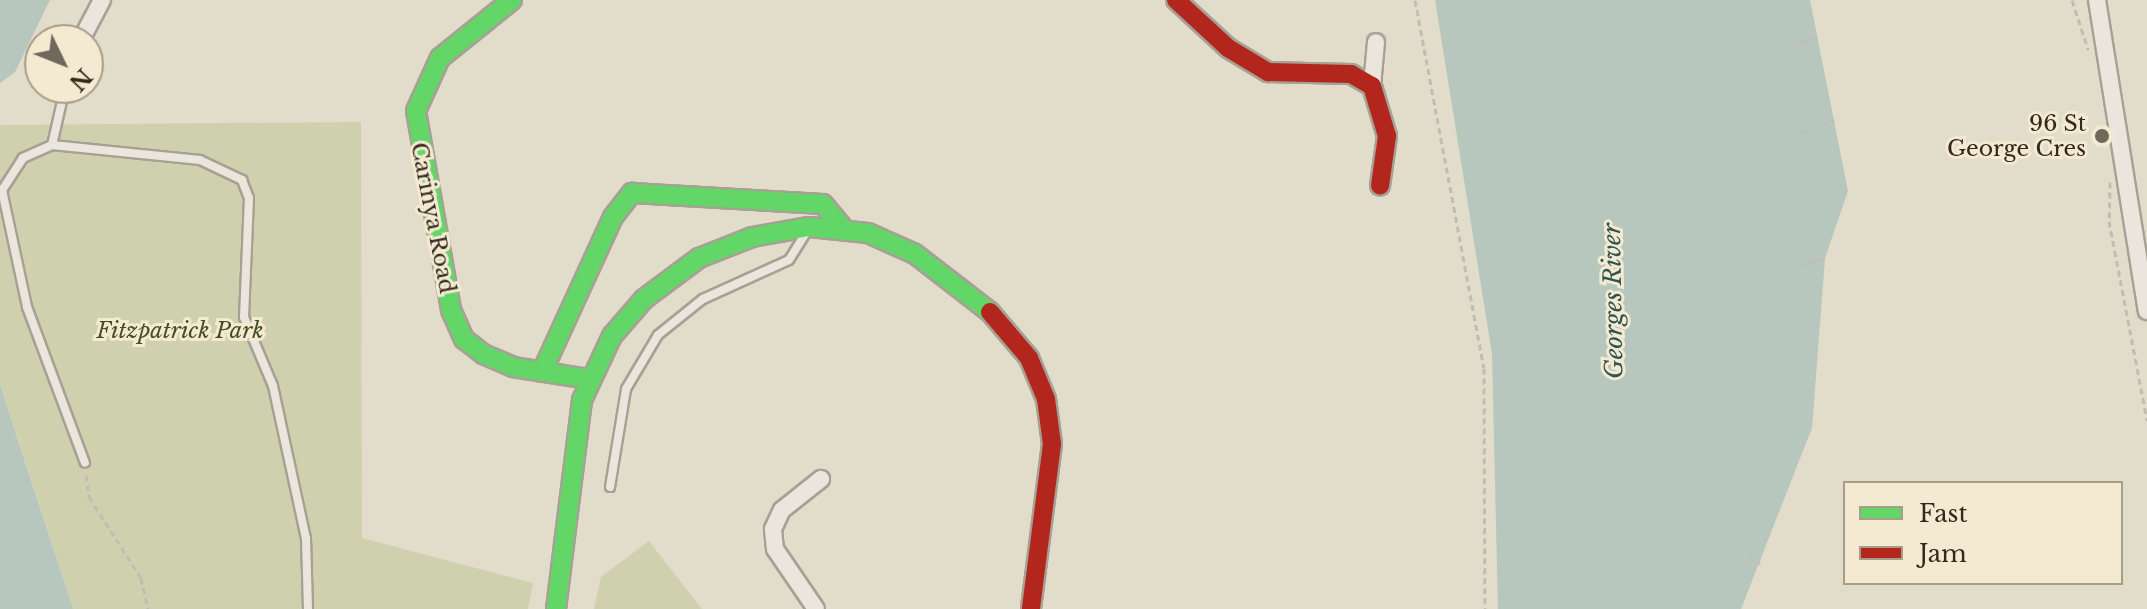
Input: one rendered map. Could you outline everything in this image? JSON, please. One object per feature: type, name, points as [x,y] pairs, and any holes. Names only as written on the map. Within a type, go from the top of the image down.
[{"type":"street","points":[[89,24],[102,0]]},
{"type":"street","name":"Carinya Road","points":[[512,0],[440,58],[421,89],[415,125],[459,331],[483,354],[542,372],[589,379]]},
{"type":"street","points":[[1176,0],[1228,48],[1268,72],[1351,74],[1372,86]]},
{"type":"street","points":[[2097,0],[2147,311]]},
{"type":"street","points":[[1376,42],[1372,86],[1387,136],[1380,186]]},
{"type":"street","points":[[542,372],[613,217],[632,193],[823,204],[843,228]]},
{"type":"street","points":[[556,609],[568,550],[577,422],[589,379],[628,316],[683,268],[743,239],[809,227],[843,228],[892,242],[937,269],[1001,322],[1036,373],[1052,444],[1031,609]]},
{"type":"street","points":[[816,609],[775,549],[773,529],[782,510],[821,479]]},
{"type":"lane","points":[[52,145],[61,104]]},
{"type":"lane","points":[[85,463],[27,307],[2,190],[23,158],[52,145],[200,160],[242,180],[249,198],[244,317],[273,386],[303,525],[308,609]]},
{"type":"lane","points":[[610,487],[619,413],[646,351],[687,308],[789,260],[809,227]]},
{"type":"path","points":[[1415,0],[1484,368],[1485,609]]},
{"type":"path","points":[[2072,0],[2092,60]]},
{"type":"path","points":[[1790,46],[1818,37]]},
{"type":"path","points":[[1803,133],[1834,120]]},
{"type":"path","points":[[2110,178],[2109,221],[2147,420]]},
{"type":"path","points":[[1800,265],[1825,258]]},
{"type":"path","points":[[85,463],[89,497],[141,578],[148,609]]},
{"type":"path","points":[[1748,559],[1760,563]]},
{"type":"green space","name":"Fitzpatrick Park","points":[[361,122],[362,538],[533,583],[528,609],[73,609],[0,384],[0,125]]},
{"type":"green space","points":[[649,541],[702,609],[594,609],[601,577]]},
{"type":"water","points":[[0,0],[50,0],[38,24],[24,24],[24,53],[15,72],[0,83]]},
{"type":"water","name":"Georges River","points":[[1435,0],[1810,0],[1848,191],[1825,258],[1812,428],[1741,609],[1498,609],[1492,354]]},
{"type":"water","points":[[0,384],[13,425],[73,609],[0,609]]},
{"type":"traffic: fast","points":[[512,0],[440,58],[416,111],[451,310],[464,339],[483,354],[513,367],[589,379]]},
{"type":"traffic: fast","points":[[542,372],[613,217],[632,193],[823,204],[843,228]]},
{"type":"traffic: fast","points":[[556,609],[582,400],[612,336],[644,299],[699,258],[752,237],[809,227],[868,233],[915,254],[990,312]]},
{"type":"traffic: jam","points":[[1176,0],[1228,48],[1268,72],[1351,74],[1372,86],[1387,136],[1380,186]]},
{"type":"traffic: jam","points":[[990,312],[1029,358],[1046,399],[1052,444],[1031,609]]},
{"type":"place","name":"96 St George Cres","points":[[2102,136]]}]
